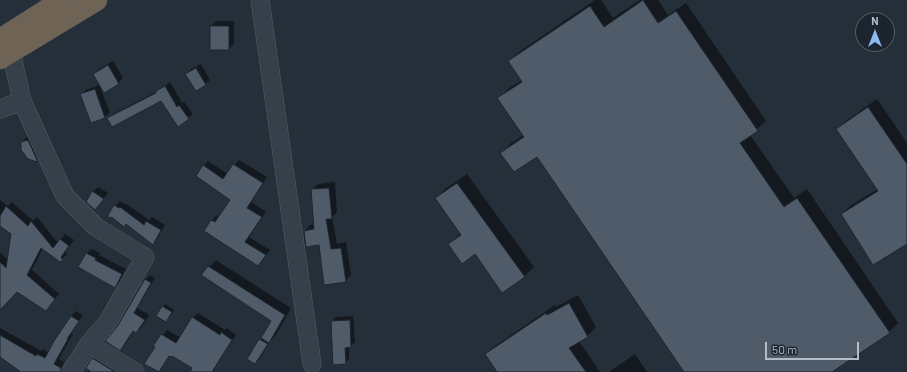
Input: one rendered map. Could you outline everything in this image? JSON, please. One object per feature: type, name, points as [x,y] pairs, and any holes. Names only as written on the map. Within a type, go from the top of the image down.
[{"type":"highway","points":[[4,50],[63,0]]},
{"type":"highway","points":[[4,50],[96,0]]},
{"type":"street","points":[[260,0],[312,364]]},
{"type":"street","points":[[4,50],[22,101],[64,196],[96,227],[145,257],[108,322],[90,344],[71,372]]},
{"type":"street","points":[[0,109],[22,101]]},
{"type":"street","points":[[90,344],[135,372]]},
{"type":"building","points":[[643,0],[658,23],[676,11],[758,131],[740,143],[784,207],[797,198],[890,333],[832,372],[684,372],[537,157],[514,172],[500,153],[524,137],[497,98],[522,82],[508,61],[590,6],[604,27]]},
{"type":"building","points":[[210,26],[229,26],[229,50],[210,50]]},
{"type":"building","points":[[108,65],[119,84],[104,93],[93,74]]},
{"type":"building","points":[[196,68],[206,85],[196,91],[185,74]]},
{"type":"building","points":[[165,86],[177,107],[179,105],[189,119],[178,127],[161,101],[112,127],[107,118],[156,93],[156,91]]},
{"type":"building","points":[[95,89],[105,118],[91,123],[80,94]]},
{"type":"building","points":[[868,107],[907,164],[907,244],[873,265],[841,214],[878,191],[836,129]]},
{"type":"building","points":[[28,140],[37,162],[28,159],[21,150],[21,142]]},
{"type":"building","points":[[233,164],[263,183],[247,208],[262,217],[245,242],[266,255],[258,266],[204,231],[211,220],[215,222],[230,200],[196,176],[203,165],[223,179]]},
{"type":"building","points":[[457,183],[525,277],[502,293],[475,254],[462,264],[448,244],[461,235],[435,198]]},
{"type":"building","points":[[329,188],[332,219],[326,219],[331,249],[341,248],[346,282],[324,285],[319,245],[306,247],[304,231],[314,229],[311,189]]},
{"type":"building","points":[[92,191],[104,199],[95,210],[86,202]]},
{"type":"building","points":[[114,205],[119,208],[120,207],[144,225],[146,221],[161,230],[153,245],[126,224],[124,227],[113,218],[107,217]]},
{"type":"building","points":[[6,206],[28,226],[31,221],[53,248],[60,239],[69,246],[61,257],[63,260],[60,262],[41,248],[27,275],[55,299],[46,311],[17,292],[0,310],[0,262],[6,268],[11,234],[0,226],[0,216]]},
{"type":"building","points":[[86,253],[96,258],[95,260],[122,274],[115,288],[78,267]]},
{"type":"building","points":[[208,266],[285,315],[269,343],[261,338],[271,321],[201,275]]},
{"type":"building","points":[[145,279],[151,283],[134,313],[145,320],[136,333],[133,331],[120,351],[105,341],[117,327]]},
{"type":"building","points":[[569,303],[588,337],[569,348],[586,372],[497,372],[485,354],[546,313],[547,315]]},
{"type":"building","points":[[162,306],[172,312],[166,322],[156,316]]},
{"type":"building","points":[[71,316],[79,321],[67,339],[54,364],[61,368],[61,372],[21,372],[0,357],[0,335],[36,356],[37,354],[45,358],[54,341]]},
{"type":"building","points":[[192,317],[220,335],[221,332],[232,340],[212,372],[190,372],[192,368],[172,356],[169,356],[159,372],[144,364],[161,334],[176,343]]},
{"type":"building","points":[[350,320],[351,347],[345,348],[346,364],[333,365],[331,321]]},
{"type":"building","points":[[259,339],[268,344],[255,364],[247,359]]},
{"type":"building","points":[[92,358],[115,372],[91,372],[86,368]]}]
